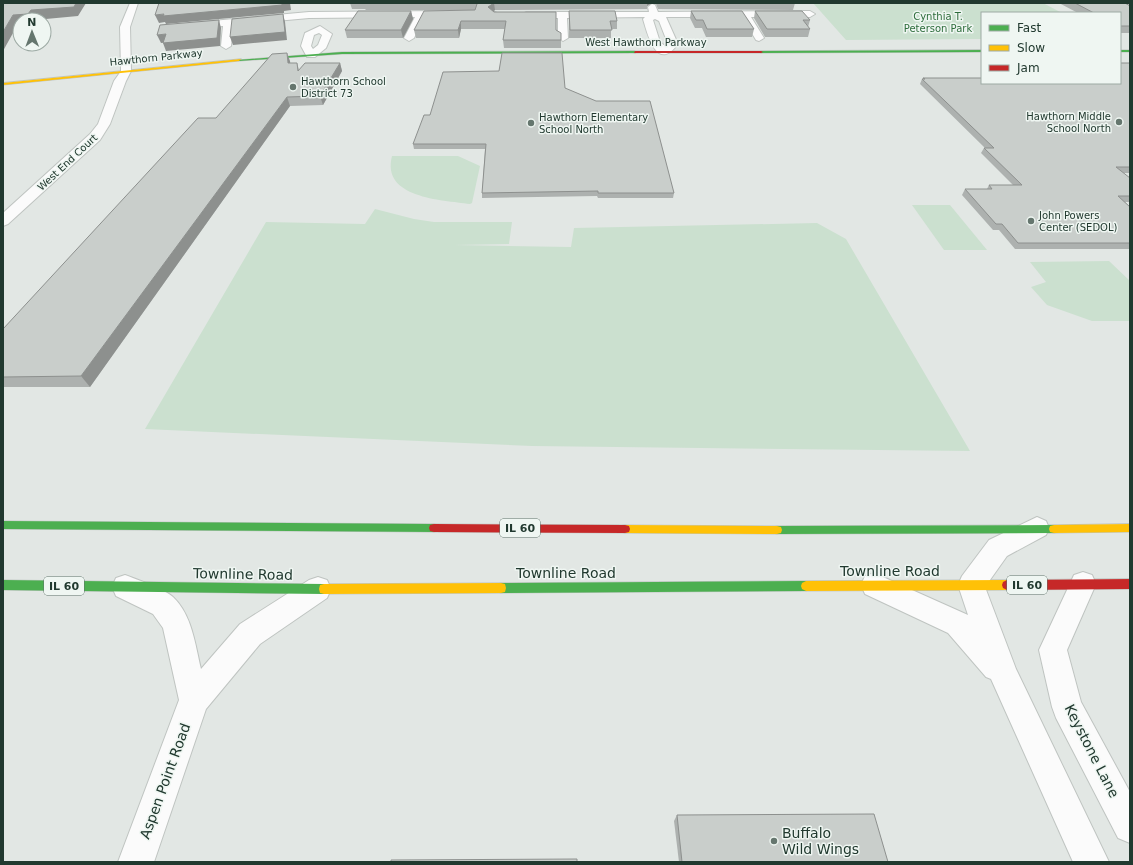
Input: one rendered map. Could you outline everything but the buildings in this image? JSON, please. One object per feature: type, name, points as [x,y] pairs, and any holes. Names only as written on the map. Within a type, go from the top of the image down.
[{"type":"street","points":[[126,72],[125,26],[134,3]]},
{"type":"street","points":[[320,29],[326,3]]},
{"type":"street","points":[[650,3],[654,15],[663,19],[673,44],[665,52],[655,43],[648,19],[654,15]]},
{"type":"street","points":[[409,38],[421,14]]},
{"type":"street","points":[[183,27],[324,15],[458,14]]},
{"type":"street","points":[[517,15],[810,14]]},
{"type":"street","points":[[562,15],[563,38]]},
{"type":"street","points":[[745,15],[759,38]]},
{"type":"street","points":[[226,46],[228,23]]},
{"type":"street","points":[[320,29],[327,34],[322,46],[311,55],[306,46],[310,33],[320,29]]},
{"type":"street","name":"West Hawthorn Parkway","points":[[311,55],[981,51]]},
{"type":"street","name":"Hawthorn Parkway","points":[[3,84],[249,59],[311,55]]},
{"type":"street","name":"West End Court","points":[[3,221],[95,137],[104,124],[120,81],[126,72]]},
{"type":"street","name":"IL 60","points":[[3,525],[854,530],[1130,528]]},
{"type":"street","points":[[1038,528],[998,548],[971,585],[1004,676],[1091,862]]},
{"type":"street","name":"Keystone Lane","points":[[1083,584],[1053,650],[1067,707],[1130,826]]},
{"type":"street","name":"Townline Road","points":[[3,586],[318,589],[1130,584]]},
{"type":"street","points":[[874,585],[958,624],[1004,676]]},
{"type":"street","points":[[125,587],[164,605],[176,622],[194,700]]},
{"type":"street","name":"Aspen Point Road","points":[[136,862],[194,700],[250,634],[318,589]]},
{"type":"green space","name":"Cynthia T. Peterson Park","points":[[813,3],[1043,3],[1060,12],[981,12],[981,39],[846,40]]},
{"type":"green space","points":[[392,156],[458,156],[480,166],[472,203],[444,201],[416,194],[404,189],[395,181],[391,170]]},
{"type":"green space","points":[[912,205],[950,205],[987,250],[944,250]]},
{"type":"green space","points":[[375,209],[414,219],[434,222],[512,222],[509,244],[455,245],[571,247],[574,228],[817,223],[846,239],[970,451],[532,446],[145,429],[266,222],[365,224]]},
{"type":"green space","points":[[1109,261],[1130,281],[1130,321],[1092,321],[1047,305],[1031,287],[1046,282],[1030,262]]},
{"type":"traffic: fast","points":[[761,52],[981,51]]},
{"type":"traffic: fast","points":[[1121,51],[1130,51]]},
{"type":"traffic: fast","points":[[239,60],[342,53],[635,52]]},
{"type":"traffic: fast","points":[[3,525],[434,528]]},
{"type":"traffic: fast","points":[[777,530],[1054,529]]},
{"type":"traffic: fast","points":[[3,585],[324,589]]},
{"type":"traffic: fast","points":[[501,588],[806,586]]},
{"type":"traffic: slow","points":[[3,84],[239,60]]},
{"type":"traffic: slow","points":[[1054,529],[1130,528]]},
{"type":"traffic: slow","points":[[625,529],[777,530]]},
{"type":"traffic: slow","points":[[806,586],[1007,585]]},
{"type":"traffic: slow","points":[[324,589],[501,588]]},
{"type":"traffic: jam","points":[[635,52],[761,52]]},
{"type":"traffic: jam","points":[[434,528],[625,529]]},
{"type":"traffic: jam","points":[[1007,585],[1130,584]]},
{"type":"place","name":"Hawthorn School District 73","points":[[293,87]]},
{"type":"place","name":"Hawthorn Middle School North","points":[[1119,122]]},
{"type":"place","name":"Hawthorn Elementary School North","points":[[531,123]]},
{"type":"place","name":"John Powers Center (SEDOL)","points":[[1031,221]]},
{"type":"place","name":"Buffalo Wild Wings","points":[[774,841]]}]
